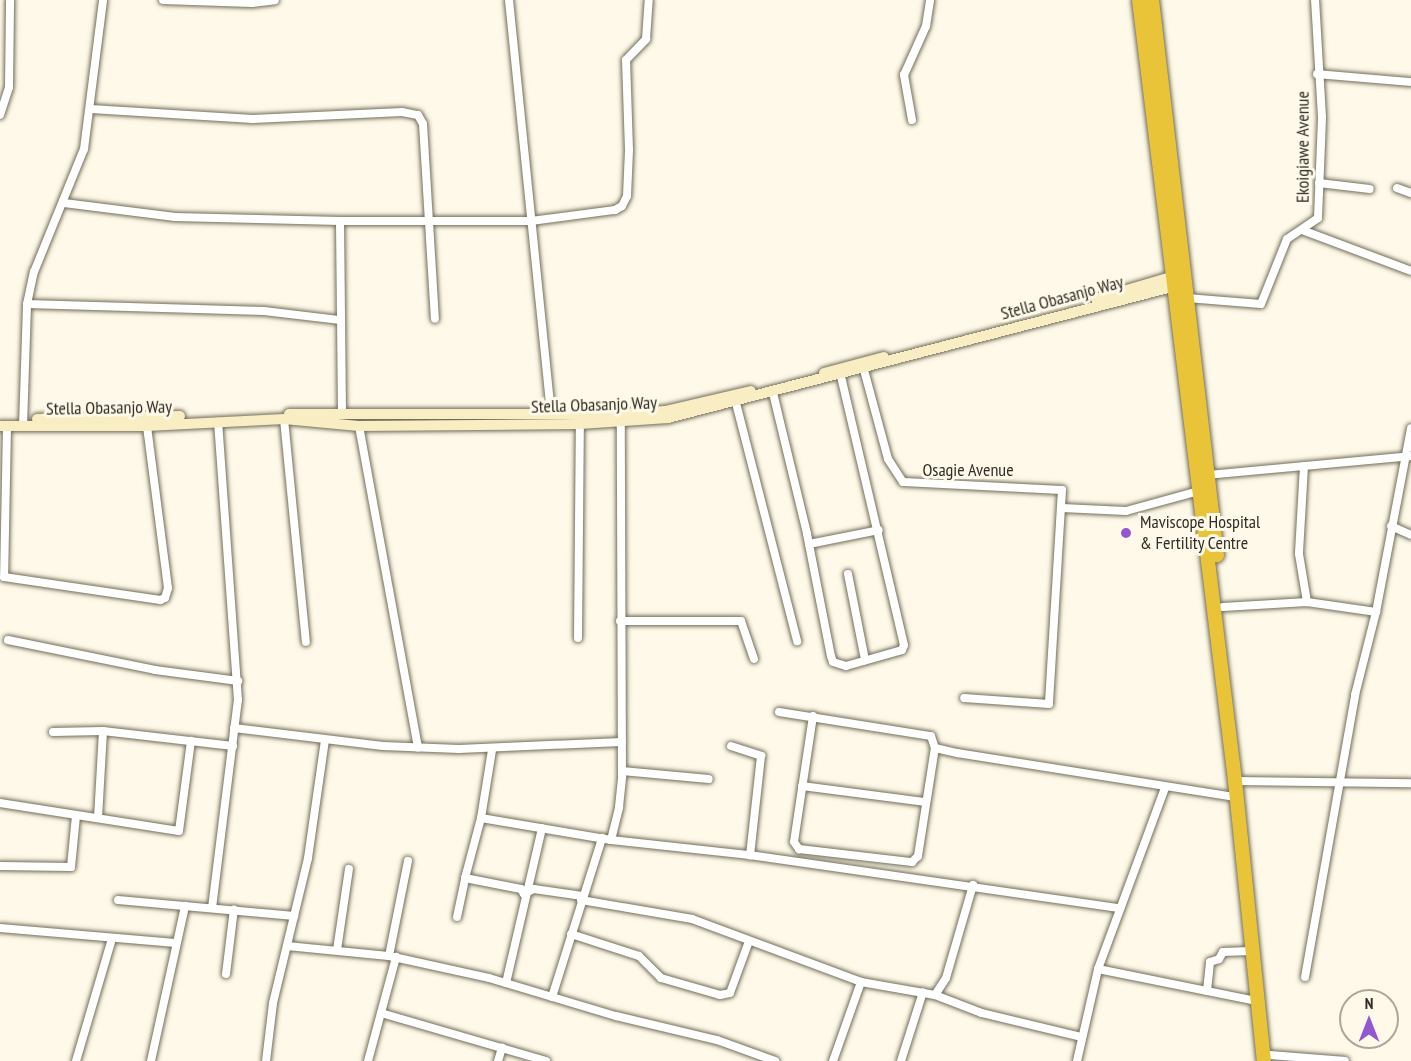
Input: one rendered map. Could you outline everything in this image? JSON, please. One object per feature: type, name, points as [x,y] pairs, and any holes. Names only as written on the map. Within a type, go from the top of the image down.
[{"type":"highway","points":[[1139,0],[1171,282],[1236,781],[1269,1059]]},
{"type":"highway","points":[[1152,0],[1223,607],[1236,797],[1256,1001],[1269,1059]]},
{"type":"street","points":[[0,115],[1,106],[9,87],[10,0]]},
{"type":"street","points":[[103,0],[91,110],[84,149],[34,272],[27,304],[23,422],[198,419],[342,412],[621,418],[682,408],[806,378],[1171,282]]},
{"type":"street","points":[[163,0],[275,0]]},
{"type":"street","points":[[509,0],[551,415]]},
{"type":"street","points":[[64,202],[175,217],[340,221],[427,219],[531,221],[596,215],[622,206],[629,150],[626,60],[646,39],[649,0]]},
{"type":"street","points":[[912,120],[904,75],[926,26],[930,0]]},
{"type":"street","name":"Ekoigiawe Avenue","points":[[1187,298],[1261,304],[1287,240],[1318,218],[1322,117],[1317,74],[1315,0]]},
{"type":"street","points":[[1317,74],[1411,82]]},
{"type":"street","points":[[91,110],[253,119],[410,112],[423,123],[427,219],[435,319]]},
{"type":"street","points":[[1319,183],[1370,189]]},
{"type":"street","points":[[1397,188],[1411,193]]},
{"type":"street","points":[[340,221],[342,412]]},
{"type":"street","points":[[1302,230],[1411,271]]},
{"type":"street","name":"Stella Obasanjo Way","points":[[2,423],[147,426],[198,419],[218,422],[284,419],[359,426],[580,424],[621,418],[668,418],[864,370],[1171,282]]},
{"type":"street","points":[[27,304],[264,311],[340,320]]},
{"type":"street","name":"Osagie Avenue","points":[[864,370],[888,459],[903,482],[1056,487],[1062,490],[1062,508]]},
{"type":"street","points":[[773,393],[833,662],[846,666],[904,647],[879,530],[841,376]]},
{"type":"street","points":[[736,403],[797,640]]},
{"type":"street","points":[[611,840],[620,807],[622,771],[621,418]]},
{"type":"street","points":[[284,419],[306,642]]},
{"type":"street","points":[[212,908],[233,746],[238,681],[218,422]]},
{"type":"street","points":[[2,423],[2,578],[165,598],[168,588],[147,426]]},
{"type":"street","points":[[578,638],[580,424]]},
{"type":"street","points":[[359,426],[418,748]]},
{"type":"street","points":[[1305,977],[1355,695],[1376,612],[1391,526],[1408,456],[1411,428]]},
{"type":"street","points":[[1208,475],[1408,456]]},
{"type":"street","points":[[1304,466],[1299,554],[1307,602]]},
{"type":"street","points":[[964,698],[1049,704],[1062,508],[1126,511],[1198,491]]},
{"type":"street","points":[[1391,526],[1411,535]]},
{"type":"street","points":[[808,544],[879,530]]},
{"type":"street","points":[[848,574],[865,660]]},
{"type":"street","points":[[1223,607],[1307,602],[1376,612]]},
{"type":"street","points":[[620,621],[741,621],[754,659]]},
{"type":"street","points":[[8,640],[155,670],[238,681]]},
{"type":"street","points":[[779,712],[813,716],[931,736],[935,748],[918,856],[910,863],[799,849],[794,842],[813,716]]},
{"type":"street","points":[[234,728],[325,740],[418,748],[492,750],[622,742]]},
{"type":"street","points":[[53,732],[103,731],[233,746]]},
{"type":"street","points":[[98,818],[103,731]]},
{"type":"street","points":[[266,1061],[273,1004],[308,858],[325,740]]},
{"type":"street","points":[[0,803],[179,831],[191,741]]},
{"type":"street","points":[[731,746],[761,756],[750,855]]},
{"type":"street","points":[[935,748],[1165,788],[1236,797]]},
{"type":"street","points":[[457,917],[481,818],[492,750]]},
{"type":"street","points":[[622,771],[710,779]]},
{"type":"street","points":[[1236,781],[1411,783]]},
{"type":"street","points":[[802,786],[926,802]]},
{"type":"street","points":[[1077,1061],[1098,969],[1165,788]]},
{"type":"street","points":[[0,867],[71,867],[76,816]]},
{"type":"street","points":[[481,818],[611,840],[750,855],[973,885],[1120,908]]},
{"type":"street","points":[[506,983],[524,894],[542,828]]},
{"type":"street","points":[[552,998],[581,898],[602,838]]},
{"type":"street","points":[[368,1061],[393,957],[408,861]]},
{"type":"street","points":[[337,950],[350,869]]},
{"type":"street","points":[[465,878],[521,889],[524,894]]},
{"type":"street","points":[[935,994],[946,978],[973,885]]},
{"type":"street","points":[[524,894],[534,889],[692,919],[861,982],[935,994],[993,1016],[1081,1037]]},
{"type":"street","points":[[118,900],[294,916]]},
{"type":"street","points":[[151,1061],[175,943],[185,906]]},
{"type":"street","points":[[226,974],[234,909]]},
{"type":"street","points":[[0,928],[175,943]]},
{"type":"street","points":[[571,934],[639,956],[661,978],[720,995],[730,993],[749,941]]},
{"type":"street","points":[[76,1061],[112,939]]},
{"type":"street","points":[[287,946],[393,957],[506,983],[552,998],[717,1040],[775,1061]]},
{"type":"street","points":[[1207,991],[1210,962],[1219,959],[1223,952],[1251,951]]},
{"type":"street","points":[[1098,969],[1256,1001]]},
{"type":"street","points":[[833,1061],[861,982]]},
{"type":"street","points":[[901,1061],[923,992]]},
{"type":"street","points":[[381,1013],[546,1061]]},
{"type":"street","points":[[498,1061],[502,1048]]},
{"type":"street","points":[[1269,1059],[1345,1061]]},
{"type":"place","name":"Maviscope Hospital & Fertility Centre","points":[[1126,533]]}]
